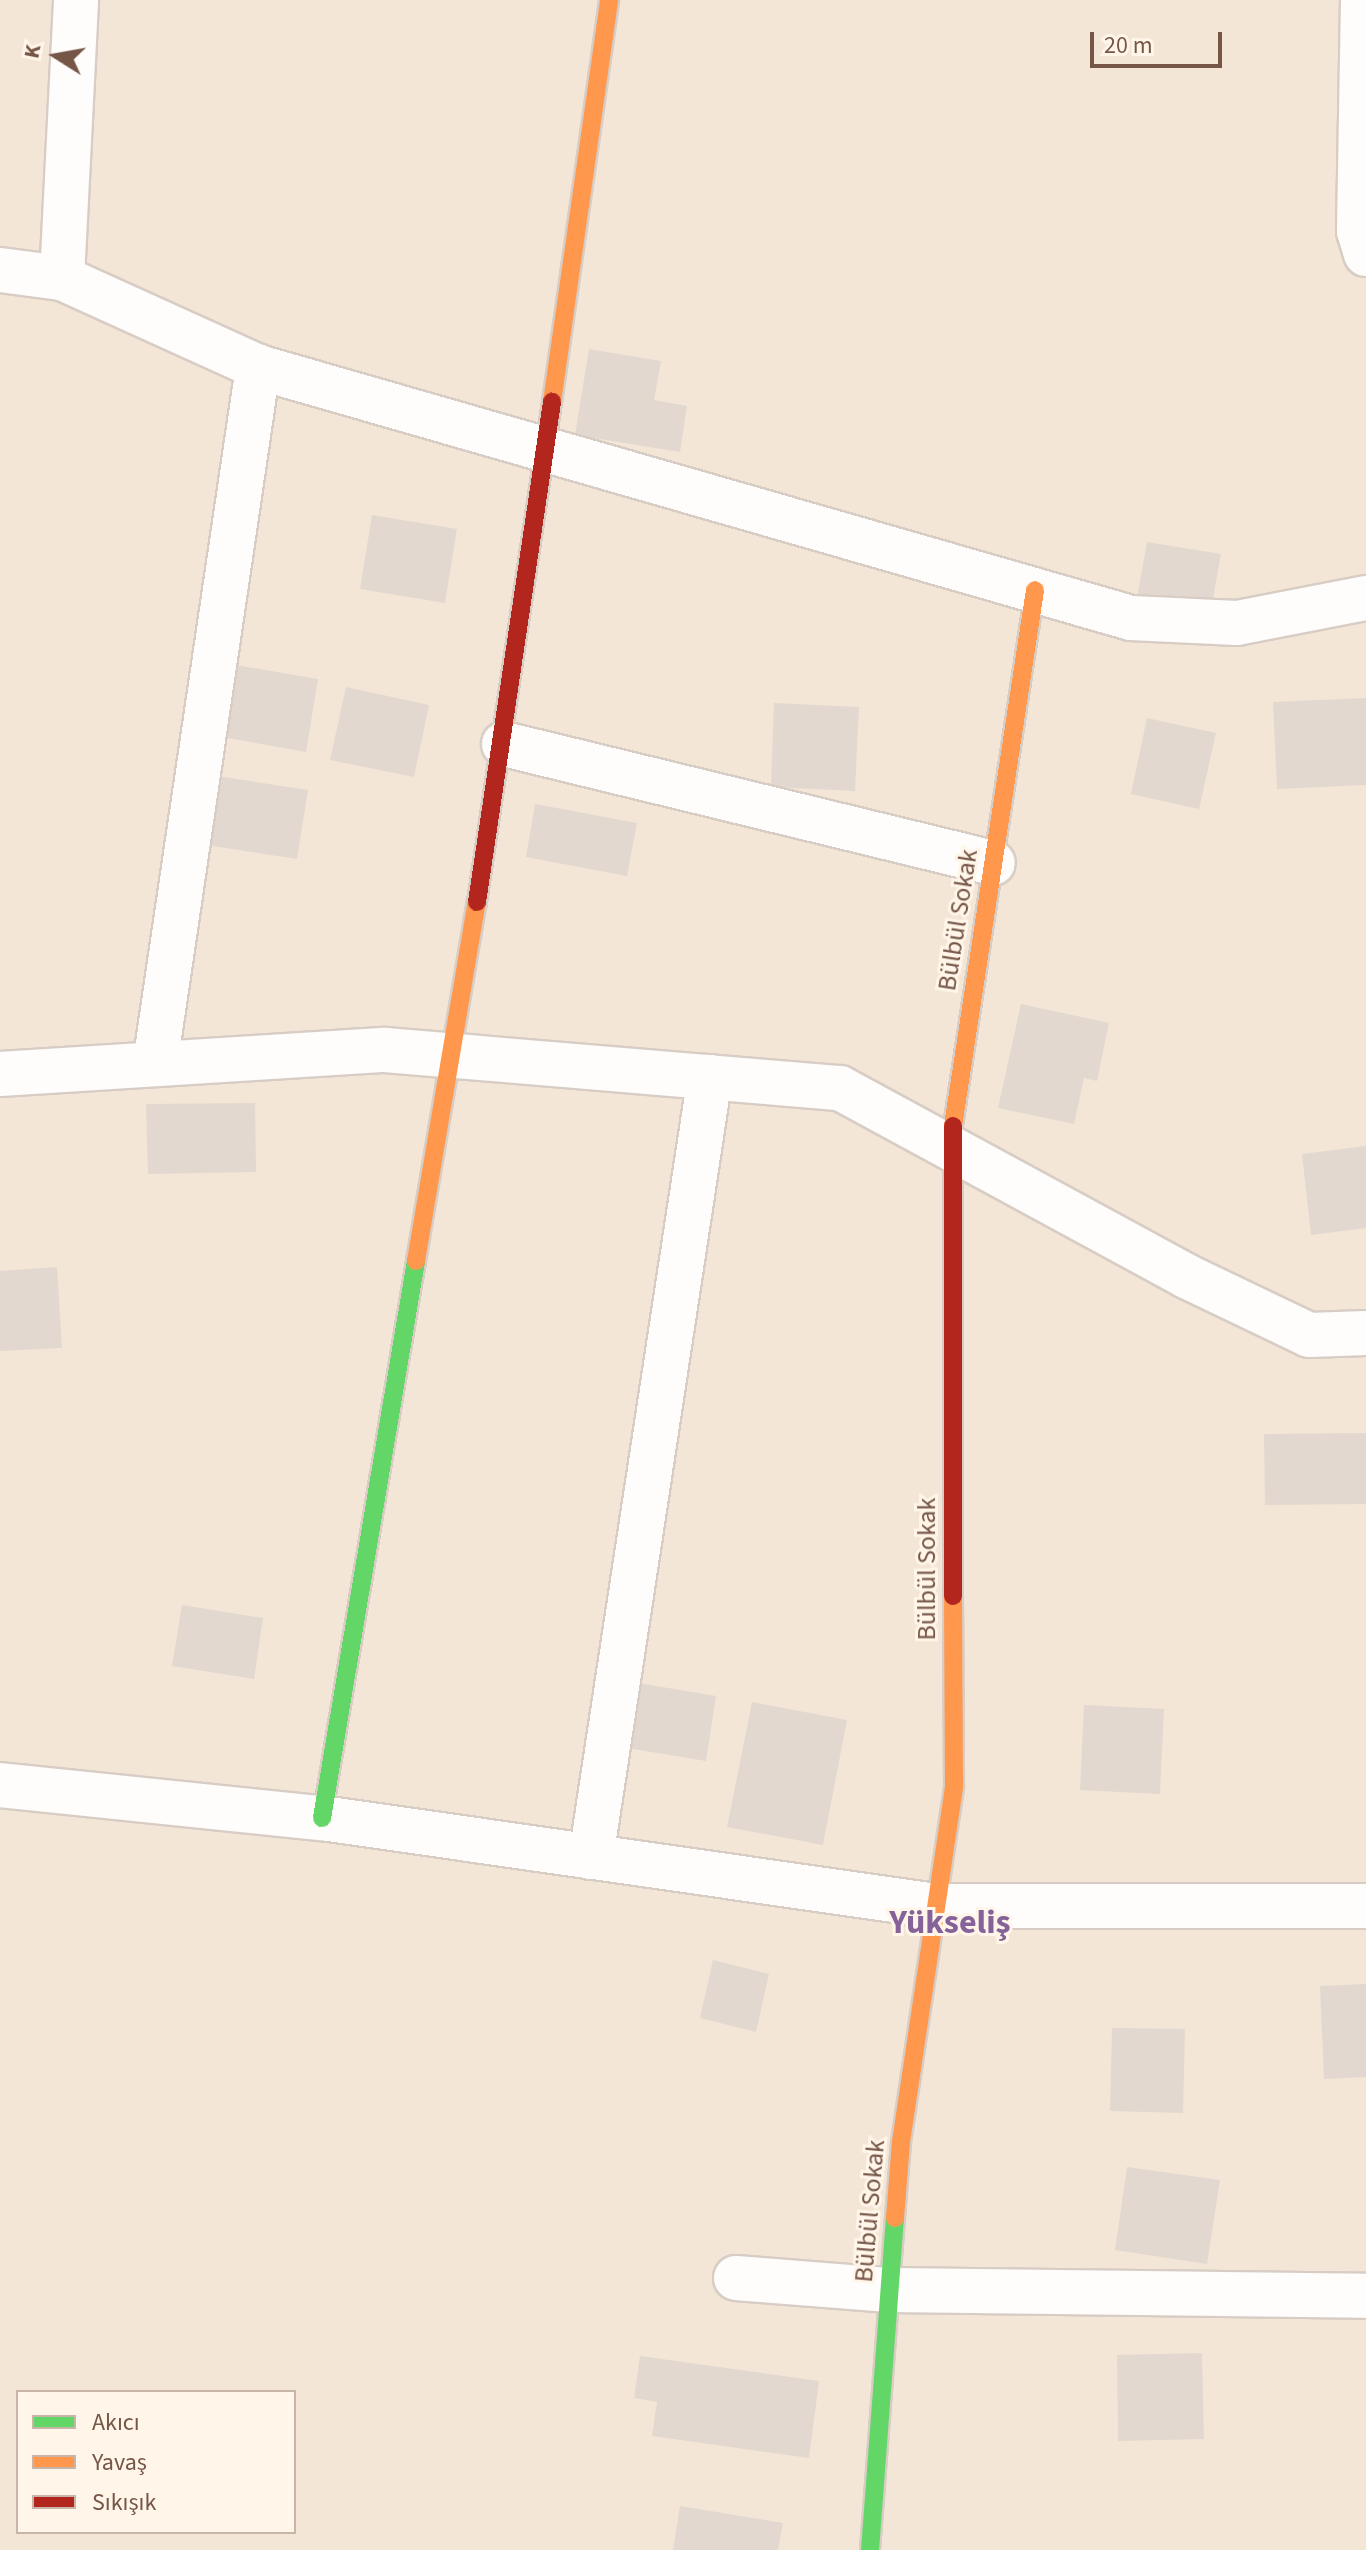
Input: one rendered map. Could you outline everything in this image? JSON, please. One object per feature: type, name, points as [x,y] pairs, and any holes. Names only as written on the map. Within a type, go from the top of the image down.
[{"type":"street","points":[[62,278],[76,0]]},
{"type":"street","points":[[322,1818],[504,744],[609,0]]},
{"type":"street","points":[[1363,0],[1359,231],[1366,254]]},
{"type":"street","points":[[0,270],[62,278],[258,367],[546,447],[1131,618],[1237,623],[1366,598]]},
{"type":"street","points":[[155,1064],[258,367]]},
{"type":"street","name":"Bülbül Sokak","points":[[870,2550],[901,2142],[954,1786],[950,1148],[1035,590]]},
{"type":"street","points":[[504,744],[993,863]]},
{"type":"street","points":[[0,1074],[385,1050],[840,1088],[1186,1276],[1309,1335],[1366,1333]]},
{"type":"street","points":[[591,1857],[710,1077]]},
{"type":"street","points":[[0,1785],[322,1818],[936,1906],[1366,1906]]},
{"type":"street","points":[[736,2278],[890,2290],[1366,2296]]},
{"type":"shaded area","points":[[0,0],[1366,0],[1366,2550],[0,2550]]},
{"type":"building","points":[[589,349],[661,361],[654,400],[687,406],[680,452],[575,435]]},
{"type":"building","points":[[372,515],[457,529],[445,603],[360,589]]},
{"type":"building","points":[[1147,542],[1221,554],[1210,615],[1136,603]]},
{"type":"building","points":[[230,664],[318,679],[306,752],[217,736]]},
{"type":"building","points":[[346,687],[429,705],[414,777],[330,760]]},
{"type":"building","points":[[1366,698],[1366,785],[1277,789],[1273,702]]},
{"type":"building","points":[[774,703],[859,707],[855,791],[771,787]]},
{"type":"building","points":[[1147,718],[1216,733],[1199,809],[1131,794]]},
{"type":"building","points":[[217,776],[308,790],[297,859],[206,845]]},
{"type":"building","points":[[535,804],[637,823],[627,876],[526,857]]},
{"type":"building","points":[[1021,1004],[1109,1023],[1097,1081],[1084,1078],[1074,1124],[998,1108]]},
{"type":"building","points":[[255,1103],[256,1172],[148,1174],[146,1104]]},
{"type":"building","points":[[1366,1146],[1366,1228],[1311,1235],[1302,1154]]},
{"type":"building","points":[[57,1267],[62,1348],[0,1351],[0,1271]]},
{"type":"building","points":[[1366,1433],[1366,1504],[1265,1505],[1264,1434]]},
{"type":"building","points":[[182,1605],[263,1618],[254,1679],[172,1666]]},
{"type":"building","points":[[632,1682],[716,1696],[706,1761],[621,1747]]},
{"type":"building","points":[[752,1702],[847,1720],[823,1845],[727,1827]]},
{"type":"building","points":[[1084,1705],[1164,1709],[1160,1794],[1080,1790]]},
{"type":"building","points":[[713,1960],[769,1974],[756,2032],[700,2018]]},
{"type":"building","points":[[1366,1984],[1366,2077],[1324,2079],[1320,1986]]},
{"type":"building","points":[[1112,2028],[1185,2029],[1183,2113],[1110,2111]]},
{"type":"building","points":[[1127,2167],[1220,2180],[1207,2264],[1115,2250]]},
{"type":"building","points":[[1202,2353],[1204,2439],[1118,2441],[1117,2355]]},
{"type":"building","points":[[640,2356],[819,2381],[809,2458],[652,2436],[657,2402],[634,2398]]},
{"type":"building","points":[[680,2506],[783,2523],[778,2550],[673,2550]]},
{"type":"traffic: fast","points":[[322,1818],[416,1261]]},
{"type":"traffic: fast","points":[[870,2550],[895,2218]]},
{"type":"traffic: slow","points":[[552,402],[609,0]]},
{"type":"traffic: slow","points":[[953,1126],[1035,590]]},
{"type":"traffic: slow","points":[[416,1261],[477,902]]},
{"type":"traffic: slow","points":[[895,2218],[901,2142],[954,1786],[953,1596]]},
{"type":"traffic: jam","points":[[477,902],[552,402]]},
{"type":"traffic: jam","points":[[953,1126],[953,1596]]},
{"type":"district","name":"Yükseliş","points":[[950,1923]]}]
